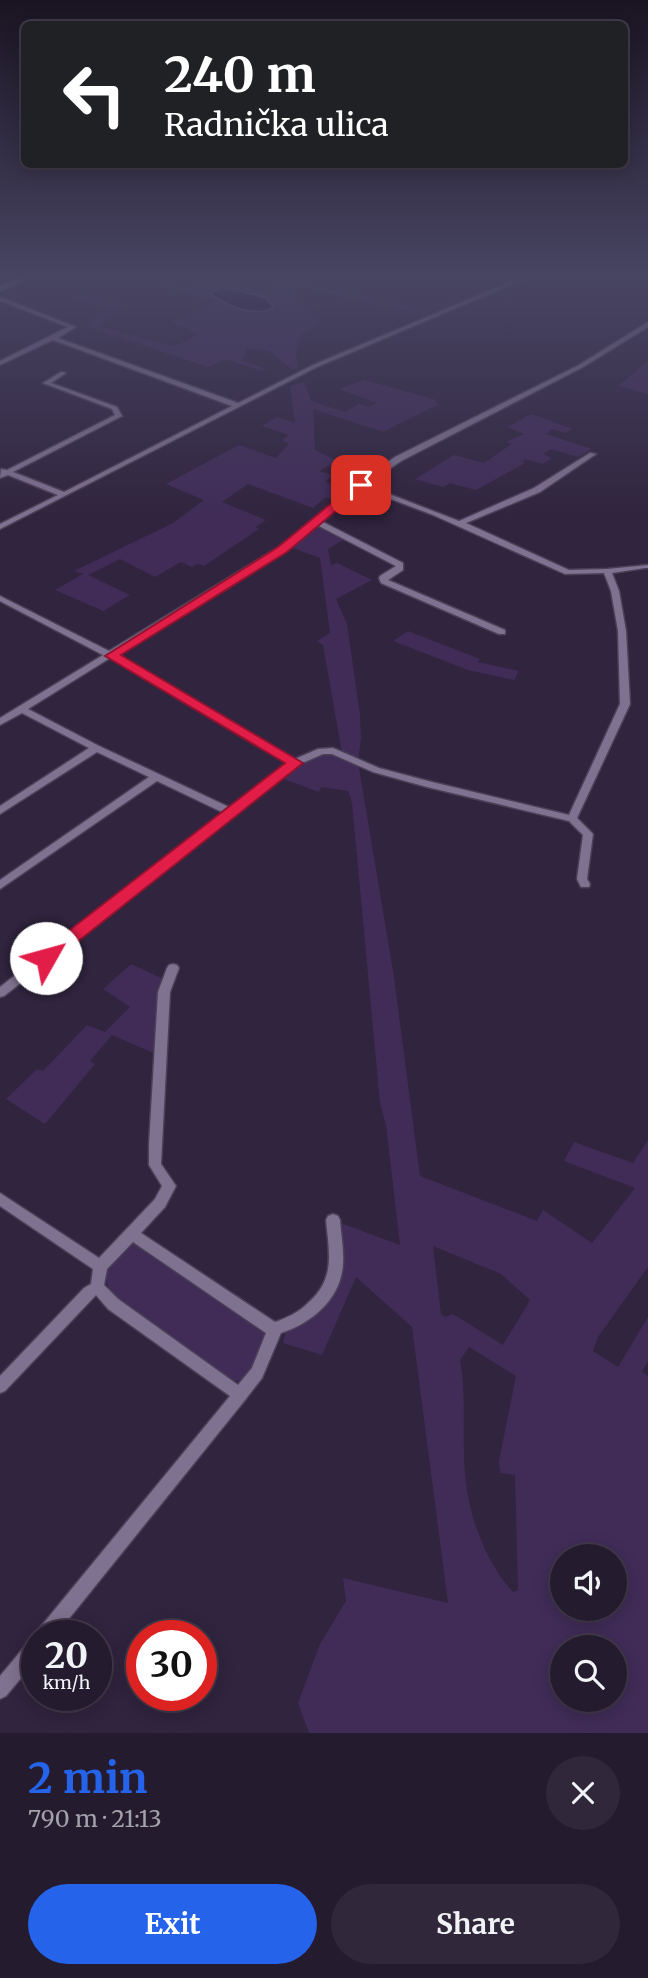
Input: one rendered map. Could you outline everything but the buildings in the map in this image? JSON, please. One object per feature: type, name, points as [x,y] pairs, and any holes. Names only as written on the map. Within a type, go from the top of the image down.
[{"type":"street","points":[[113,360],[237,405]]},
{"type":"street","points":[[0,527],[330,360]]},
{"type":"street","points":[[0,722],[112,656],[282,549],[361,485],[417,448],[591,360]]},
{"type":"street","points":[[2,472],[119,416],[115,408],[46,383],[63,373]]},
{"type":"street","points":[[460,523],[537,490],[593,454]]},
{"type":"street","points":[[2,472],[63,494]]},
{"type":"street","points":[[361,485],[397,496],[568,572],[645,566]]},
{"type":"street","points":[[316,521],[400,565],[400,568],[383,578],[388,583],[502,632]]},
{"type":"street","points":[[574,817],[625,704],[622,631],[607,571]]},
{"type":"street","points":[[0,598],[112,656],[295,763]]},
{"type":"street","points":[[22,709],[96,748],[233,813]]},
{"type":"street","points":[[0,811],[96,748]]},
{"type":"street","points":[[0,993],[295,763],[321,751],[333,751],[376,770],[430,785],[574,817],[588,834],[582,879],[585,884]]},
{"type":"street","points":[[0,885],[157,776]]},
{"type":"street","points":[[0,1386],[89,1292],[97,1287],[100,1266],[160,1203],[169,1186],[155,1165],[155,1145],[164,992],[173,968]]},
{"type":"street","points":[[0,1199],[100,1266]]},
{"type":"street","points":[[273,1329],[301,1319],[332,1282],[336,1256],[333,1220]]},
{"type":"street","points":[[57,1620],[257,1373],[274,1335],[273,1329],[132,1234]]},
{"type":"street","points":[[97,1287],[113,1304],[240,1395]]},
{"type":"street","points":[[0,1690],[21,1664]]},
{"type":"shaded area","points":[[186,360],[224,360],[208,367]]},
{"type":"shaded area","points":[[229,360],[241,360],[266,369],[261,371]]},
{"type":"shaded area","points":[[280,360],[297,360],[298,368],[293,370]]},
{"type":"shaded area","points":[[648,361],[648,394],[618,386]]},
{"type":"shaded area","points":[[364,380],[437,400],[434,402],[439,404],[383,432],[313,409],[315,450],[337,461],[319,471],[332,475],[325,482],[350,489],[336,500],[326,497],[313,508],[248,484],[222,502],[266,520],[256,527],[259,529],[204,566],[197,564],[192,567],[181,562],[155,577],[120,559],[88,575],[130,595],[103,611],[55,590],[83,574],[74,571],[173,523],[204,500],[166,484],[239,445],[276,458],[289,444],[282,440],[289,435],[262,426],[277,417],[295,423],[290,386],[304,382],[311,401],[345,412],[359,404],[369,407],[377,403],[339,389]]},
{"type":"shaded area","points":[[531,414],[572,429],[565,433],[552,429],[546,434],[592,449],[578,457],[551,449],[543,454],[552,458],[543,464],[525,459],[522,462],[525,463],[476,490],[450,483],[443,487],[415,479],[454,455],[484,463],[512,444],[506,442],[524,434],[507,427]]},
{"type":"shaded area","points":[[319,525],[344,539],[328,549],[331,565],[337,563],[372,580],[336,599],[347,624],[360,715],[358,762],[394,977],[420,1176],[537,1221],[543,1210],[592,1243],[635,1188],[564,1161],[574,1142],[633,1163],[648,1140],[648,1267],[598,1337],[593,1351],[618,1367],[648,1317],[648,1361],[642,1372],[648,1376],[648,1733],[309,1733],[298,1703],[320,1644],[346,1601],[343,1578],[448,1603],[412,1327],[356,1277],[322,1355],[283,1343],[287,1326],[332,1282],[333,1220],[400,1245],[386,1125],[380,1103],[352,803],[348,791],[321,787],[319,792],[281,778],[321,753],[342,753],[323,645],[317,641],[330,633],[320,558],[290,547]],"holes":[[[433,1246],[501,1274],[530,1300],[503,1345],[453,1314],[445,1317],[441,1314]],[[469,1347],[516,1376],[499,1461],[500,1473],[515,1475],[518,1590],[513,1592],[489,1558],[469,1503],[465,1474],[460,1360]]]},
{"type":"shaded area","points":[[408,631],[480,659],[478,662],[519,671],[514,680],[468,670],[393,641]]},
{"type":"shaded area","points":[[131,964],[168,981],[160,1056],[112,1035],[90,1061],[95,1064],[45,1124],[6,1099],[37,1069],[43,1071],[87,1025],[105,1032],[130,1007],[103,989]]},
{"type":"shaded area","points":[[133,1241],[264,1327],[263,1348],[245,1380],[229,1382],[120,1305],[108,1285],[108,1271],[111,1264]]},
{"type":"route","points":[[46,958],[295,763],[112,656],[282,549],[361,485]]}]
